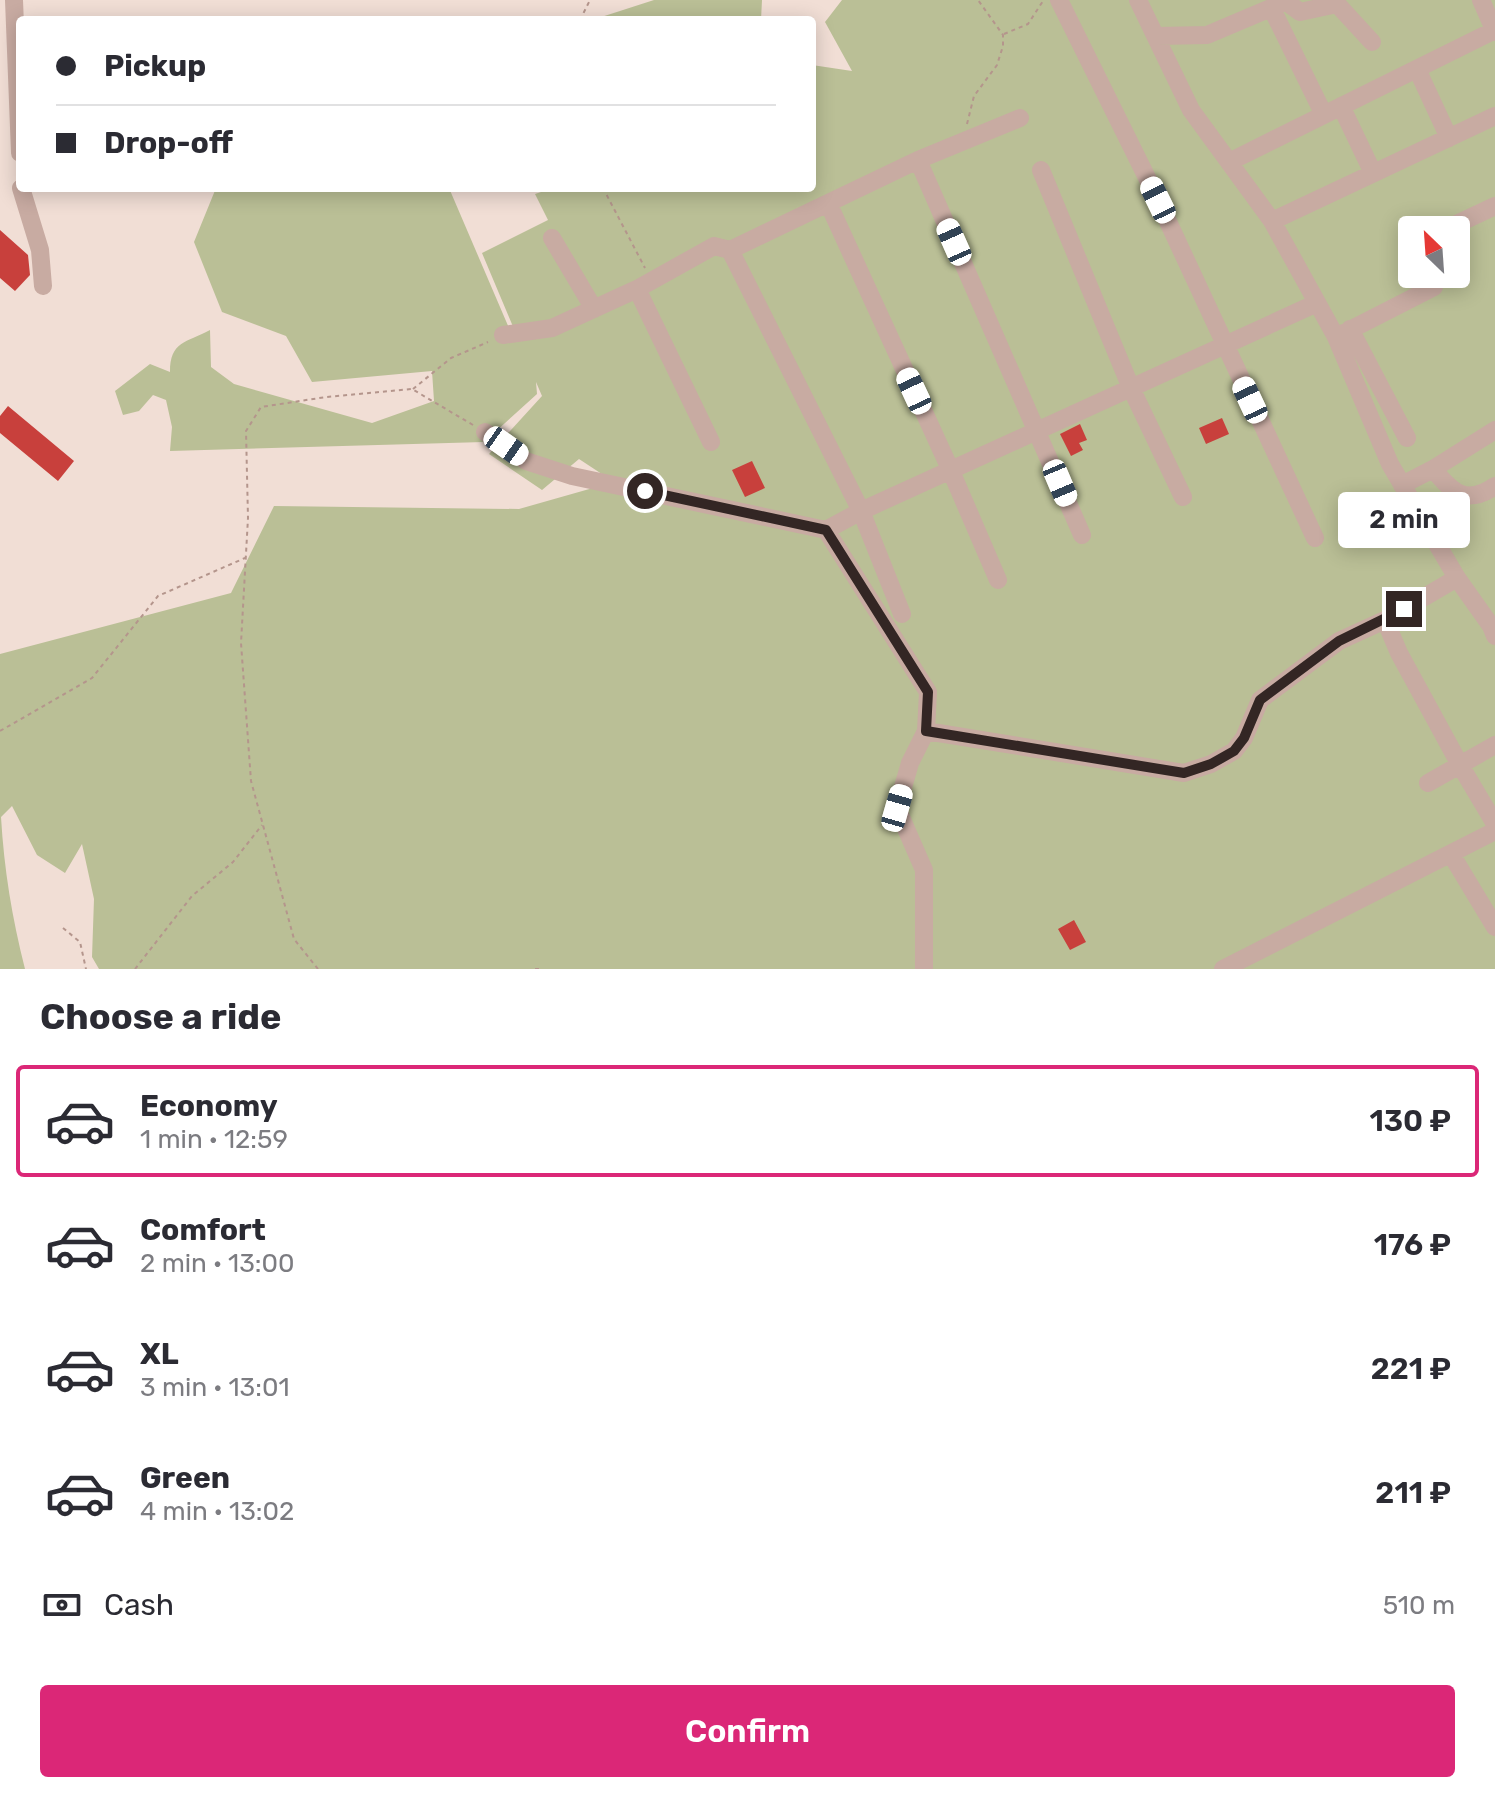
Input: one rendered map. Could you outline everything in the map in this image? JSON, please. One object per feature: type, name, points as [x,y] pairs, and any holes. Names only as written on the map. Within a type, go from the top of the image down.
[{"type":"street","points":[[14,0],[16,51]]},
{"type":"street","points":[[1059,0],[1158,200],[1315,538]]},
{"type":"street","points":[[1138,0],[1191,110],[1272,221],[1317,303],[1343,333],[1407,438]]},
{"type":"street","points":[[1231,161],[1495,31],[1481,0]]},
{"type":"street","points":[[1157,36],[1207,35],[1280,4],[1300,12],[1337,4],[1372,42]]},
{"type":"street","points":[[1280,4],[1324,115]]},
{"type":"street","points":[[1417,69],[1449,138]]},
{"type":"street","points":[[1341,106],[1373,173]]},
{"type":"street","points":[[1272,221],[1495,116]]},
{"type":"street","points":[[503,335],[552,328],[714,246],[730,250],[918,160],[1020,118]]},
{"type":"street","points":[[918,160],[1082,535]]},
{"type":"street","points":[[1041,170],[1131,388],[1183,497]]},
{"type":"street","points":[[22,192],[40,250],[43,286]]},
{"type":"street","points":[[829,205],[998,580]]},
{"type":"street","points":[[1470,218],[1495,206]]},
{"type":"street","points":[[552,238],[594,309]]},
{"type":"street","points":[[730,250],[861,511],[902,614]]},
{"type":"street","points":[[644,284],[711,442]]},
{"type":"street","points":[[1343,333],[1432,288]]},
{"type":"street","points":[[485,432],[526,461],[572,476],[826,530],[861,511],[1317,303]]},
{"type":"street","points":[[1343,333],[1390,464],[1495,636]]},
{"type":"street","points":[[1402,485],[1495,430]]},
{"type":"street","points":[[1433,469],[1446,485],[1466,496],[1495,486]]},
{"type":"street","points":[[826,530],[928,692],[926,731],[910,763],[897,808],[924,870],[924,969]]},
{"type":"street","points":[[926,731],[1184,773],[1211,764],[1234,751],[1244,738],[1260,700],[1339,641],[1385,620],[1457,578]]},
{"type":"street","points":[[1385,620],[1399,653],[1495,824]]},
{"type":"street","points":[[1428,783],[1495,745]]},
{"type":"street","points":[[1223,969],[1495,831]]},
{"type":"street","points":[[1451,854],[1495,927]]},
{"type":"path","points":[[967,124],[974,96],[997,65],[1003,46],[1003,35],[978,0]]},
{"type":"path","points":[[1003,35],[1028,24],[1043,0]]},
{"type":"path","points":[[605,192],[631,246],[644,284]]},
{"type":"path","points":[[318,969],[294,939],[251,781],[241,643],[248,518],[246,431],[261,407],[412,389],[451,358],[503,335]]},
{"type":"path","points":[[412,389],[485,432]]},
{"type":"path","points":[[0,731],[92,678],[158,596],[246,557]]},
{"type":"path","points":[[135,969],[192,896],[233,862],[263,824]]},
{"type":"path","points":[[63,928],[80,942],[86,969]]},
{"type":"path","points":[[535,969],[541,969]]},
{"type":"green space","points":[[654,0],[762,0],[761,16],[604,16]]},
{"type":"green space","points":[[842,0],[1495,0],[1495,969],[99,969],[92,957],[94,899],[82,844],[65,873],[37,855],[12,806],[1,817],[2,836],[9,893],[25,969],[0,969],[0,654],[231,593],[274,506],[519,509],[614,482],[579,459],[542,490],[489,454],[542,396],[536,382],[537,394],[484,442],[170,451],[172,427],[166,400],[153,395],[139,411],[123,415],[115,391],[150,364],[170,372],[176,349],[210,330],[211,367],[234,384],[372,423],[434,401],[432,371],[312,382],[286,336],[222,312],[194,242],[214,192],[451,192],[509,328],[514,329],[482,253],[548,220],[535,194],[816,192],[816,66],[852,71],[825,22]]},
{"type":"building","points":[[0,230],[28,255],[30,275],[15,291],[0,278]]},
{"type":"building","points":[[8,406],[74,461],[58,481],[0,433],[0,416]]},
{"type":"building","points":[[1222,418],[1229,434],[1206,444],[1199,428]]},
{"type":"building","points":[[1080,424],[1087,440],[1079,443],[1083,450],[1071,456],[1060,434]]},
{"type":"building","points":[[752,461],[765,488],[745,497],[732,470]]},
{"type":"building","points":[[1074,920],[1086,942],[1070,950],[1058,929]]},
{"type":"route","points":[[645,491],[826,530],[928,692],[926,731],[1184,773],[1211,764],[1234,751],[1244,738],[1260,700],[1339,641],[1404,609]]}]
